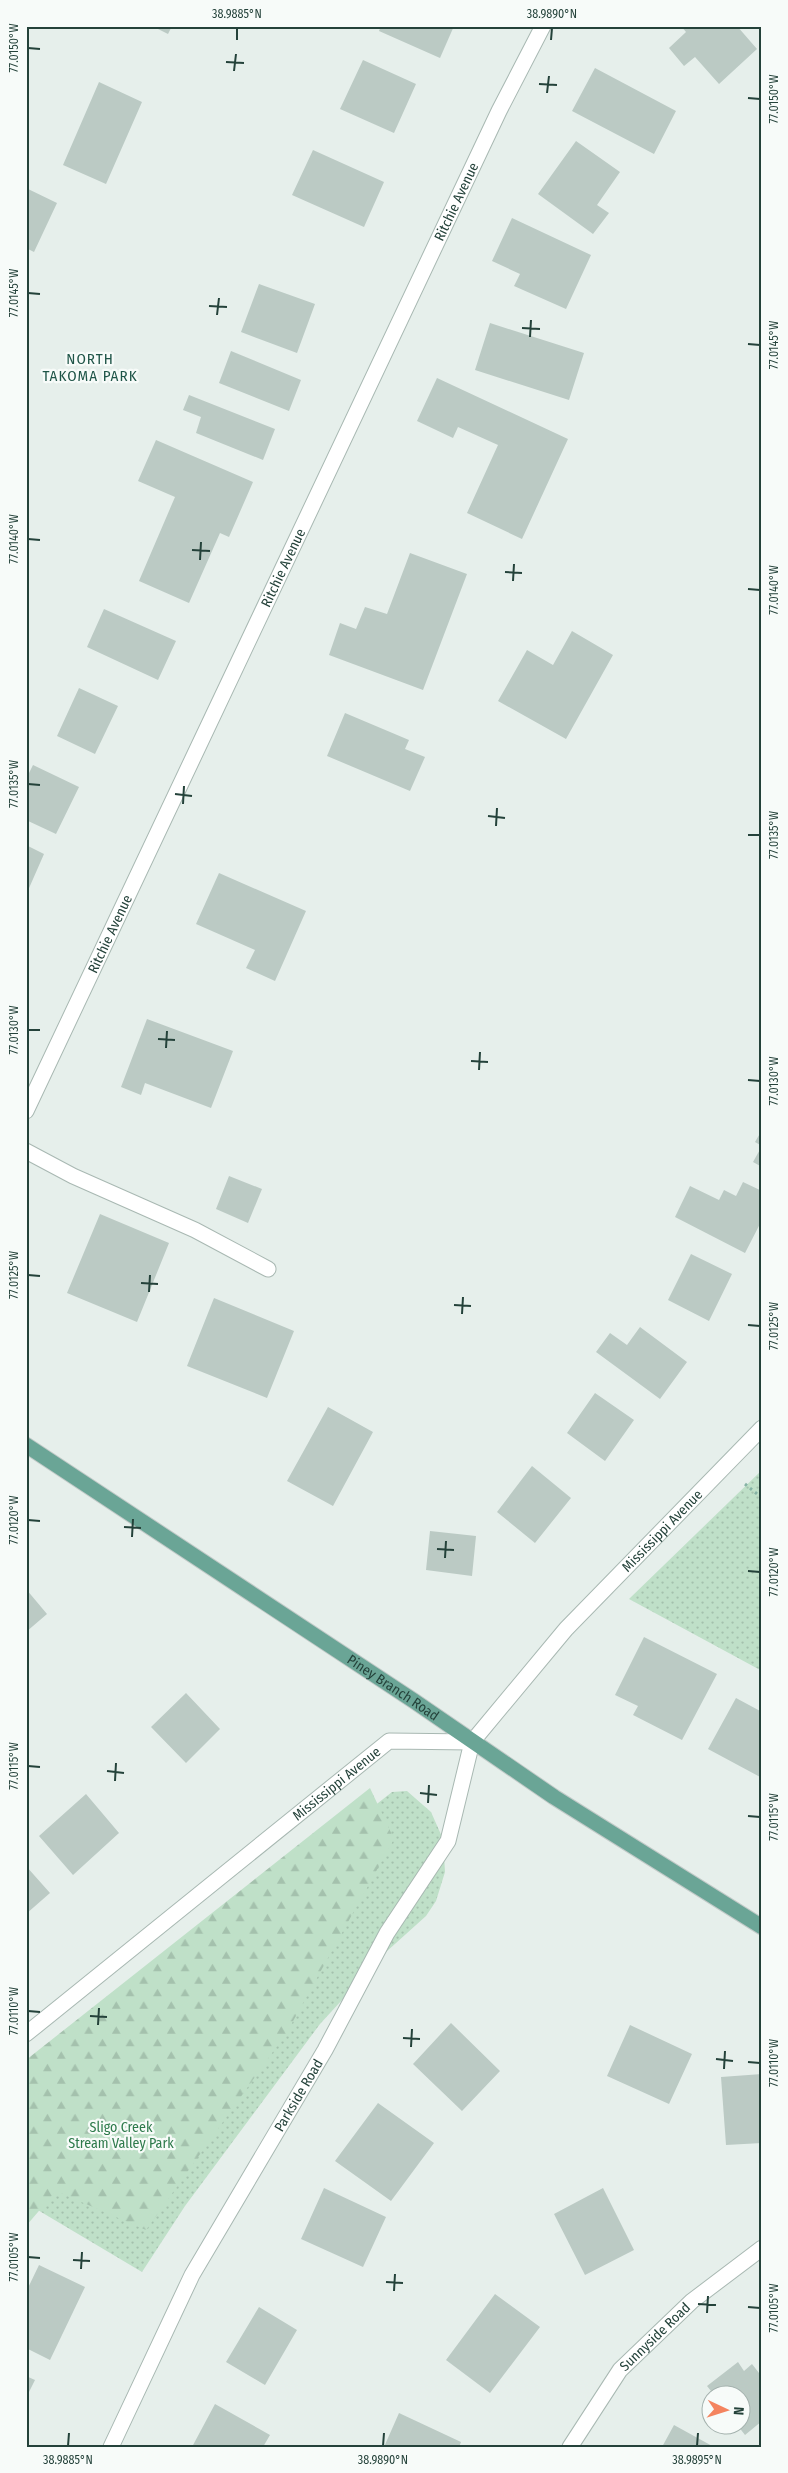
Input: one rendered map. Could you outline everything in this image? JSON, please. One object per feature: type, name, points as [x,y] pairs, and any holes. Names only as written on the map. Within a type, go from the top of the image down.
[{"type":"main road","name":"Piney Branch Road","points":[[26,1445],[414,1701],[554,1797],[762,1927]]},
{"type":"street","name":"Ritchie Avenue","points":[[26,1110],[499,111],[543,26]]},
{"type":"street","points":[[26,1151],[73,1176],[195,1230],[268,1269]]},
{"type":"street","name":"Mississippi Avenue","points":[[26,2034],[389,1741],[472,1742],[566,1629],[762,1428]]},
{"type":"street","name":"Parkside Road","points":[[111,2447],[192,2275],[325,2050],[387,1933],[448,1841],[472,1742]]},
{"type":"street","name":"Sunnyside Road","points":[[570,2447],[620,2370],[692,2301],[762,2248]]},
{"type":"green space","points":[[762,1470],[762,1671],[629,1599]]},
{"type":"green space","name":"Sligo Creek Stream Valley Park","points":[[370,1788],[394,1839],[287,2032],[146,2230],[56,2191],[26,2226],[26,2060]]},
{"type":"green space","name":"Sligo Creek Stream Valley Park","points":[[407,1791],[431,1812],[443,1839],[445,1872],[436,1901],[426,1916],[386,1952],[320,2024],[185,2206],[142,2272],[26,2203],[204,1940],[392,1792]]},
{"type":"building","points":[[152,26],[172,26],[168,34]]},
{"type":"building","points":[[381,26],[454,26],[440,58],[379,31]]},
{"type":"building","points":[[681,26],[737,26],[757,49],[719,84],[695,57],[684,66],[669,48],[686,32]]},
{"type":"building","points":[[363,60],[416,84],[394,133],[340,109]]},
{"type":"building","points":[[595,68],[676,111],[654,154],[572,111]]},
{"type":"building","points":[[99,82],[142,102],[106,184],[63,165]]},
{"type":"building","points":[[576,141],[620,172],[597,205],[609,213],[593,234],[538,194]]},
{"type":"building","points":[[313,150],[384,182],[364,227],[292,195]]},
{"type":"building","points":[[26,188],[57,203],[34,252],[26,248]]},
{"type":"building","points":[[512,218],[591,255],[566,309],[514,286],[520,274],[492,261]]},
{"type":"building","points":[[259,284],[315,304],[297,353],[241,332]]},
{"type":"building","points":[[490,323],[584,353],[569,400],[475,370]]},
{"type":"building","points":[[231,351],[301,380],[289,411],[219,383]]},
{"type":"building","points":[[437,378],[568,439],[522,539],[467,513],[498,445],[458,427],[453,438],[417,421]]},
{"type":"building","points":[[189,395],[275,429],[263,460],[196,433],[201,417],[183,410]]},
{"type":"building","points":[[156,440],[253,482],[229,537],[220,533],[189,603],[139,581],[175,497],[138,481]]},
{"type":"building","points":[[410,553],[467,574],[423,690],[329,655],[340,623],[356,629],[365,607],[387,614]]},
{"type":"building","points":[[104,609],[176,641],[158,680],[87,647]]},
{"type":"building","points":[[572,631],[613,655],[566,739],[498,701],[527,650],[553,665]]},
{"type":"building","points":[[79,688],[118,706],[95,754],[57,736]]},
{"type":"building","points":[[345,713],[409,740],[405,749],[425,757],[410,791],[327,756]]},
{"type":"building","points":[[33,765],[79,787],[56,834],[26,820],[26,779]]},
{"type":"building","points":[[26,845],[44,854],[26,895]]},
{"type":"building","points":[[219,873],[306,911],[275,981],[246,968],[255,950],[196,924]]},
{"type":"building","points":[[147,1019],[233,1051],[211,1108],[145,1083],[141,1095],[121,1087]]},
{"type":"building","points":[[762,1130],[762,1146],[755,1142]]},
{"type":"building","points":[[762,1146],[762,1167],[753,1162]]},
{"type":"building","points":[[229,1176],[262,1189],[248,1223],[216,1209]]},
{"type":"building","points":[[743,1182],[762,1191],[762,1220],[745,1253],[675,1217],[690,1186],[719,1200],[724,1190],[736,1196]]},
{"type":"building","points":[[100,1214],[169,1243],[137,1322],[67,1293]]},
{"type":"building","points":[[691,1254],[732,1274],[709,1321],[668,1300]]},
{"type":"building","points":[[214,1298],[294,1331],[267,1398],[187,1366]]},
{"type":"building","points":[[640,1327],[687,1362],[660,1399],[596,1352],[610,1333],[627,1345]]},
{"type":"building","points":[[595,1393],[634,1420],[605,1461],[567,1433]]},
{"type":"building","points":[[328,1407],[373,1432],[333,1506],[287,1481]]},
{"type":"building","points":[[532,1466],[571,1498],[535,1543],[497,1512]]},
{"type":"building","points":[[430,1531],[476,1536],[472,1576],[426,1570]]},
{"type":"building","points":[[26,1589],[47,1614],[26,1632]]},
{"type":"building","points":[[644,1637],[717,1674],[682,1740],[633,1715],[638,1706],[615,1695]]},
{"type":"building","points":[[186,1693],[220,1729],[186,1763],[151,1727]]},
{"type":"building","points":[[736,1698],[762,1712],[762,1778],[708,1749]]},
{"type":"building","points":[[86,1794],[119,1833],[73,1875],[39,1836]]},
{"type":"building","points":[[26,1866],[50,1893],[26,1914]]},
{"type":"building","points":[[451,2023],[500,2071],[462,2111],[413,2064]]},
{"type":"building","points":[[630,2025],[692,2054],[669,2104],[607,2076]]},
{"type":"building","points":[[762,2074],[762,2143],[726,2145],[721,2077]]},
{"type":"building","points":[[378,2103],[434,2143],[391,2201],[335,2161]]},
{"type":"building","points":[[324,2188],[386,2217],[363,2267],[301,2239]]},
{"type":"building","points":[[603,2188],[634,2250],[585,2275],[554,2214]]},
{"type":"building","points":[[39,2265],[85,2287],[50,2360],[26,2348],[26,2292]]},
{"type":"building","points":[[495,2294],[540,2327],[490,2393],[446,2360]]},
{"type":"building","points":[[259,2307],[297,2330],[265,2385],[226,2362]]},
{"type":"building","points":[[738,2362],[744,2371],[752,2364],[759,2373],[762,2371],[762,2421],[750,2431],[750,2386],[707,2386]]},
{"type":"building","points":[[26,2376],[35,2380],[26,2398]]},
{"type":"building","points":[[215,2404],[270,2435],[263,2447],[192,2447]]},
{"type":"building","points":[[399,2413],[461,2442],[459,2447],[384,2447]]},
{"type":"building","points":[[674,2425],[714,2447],[662,2447]]},
{"type":"district","name":"NORTH TAKOMA PARK","points":[[90,368]]}]
